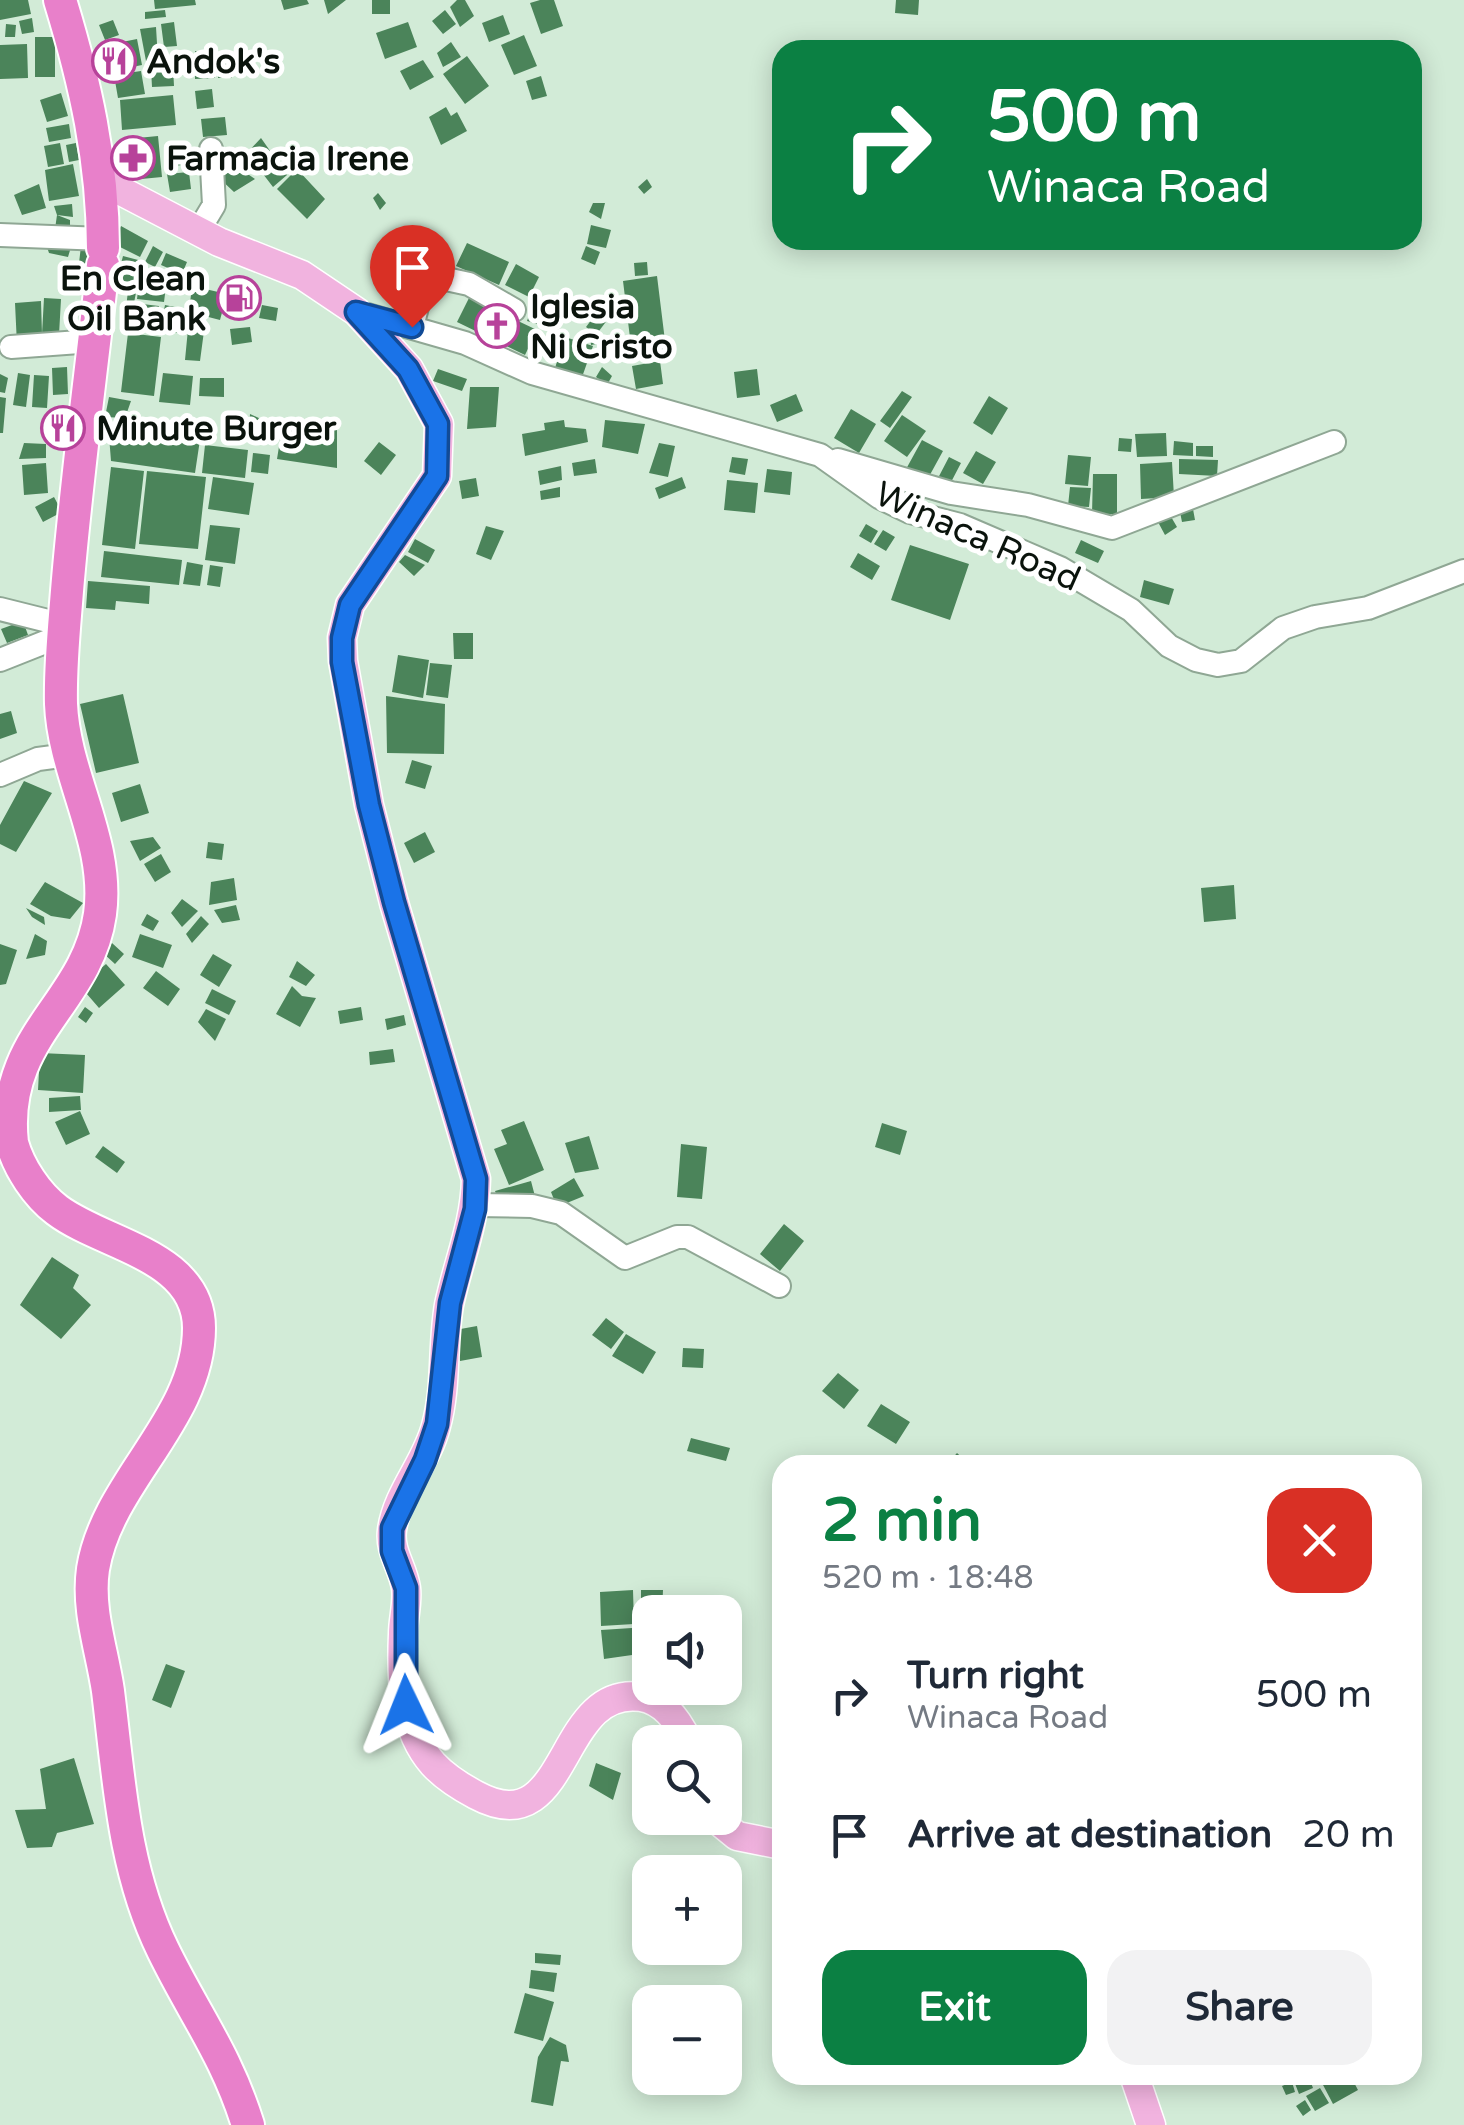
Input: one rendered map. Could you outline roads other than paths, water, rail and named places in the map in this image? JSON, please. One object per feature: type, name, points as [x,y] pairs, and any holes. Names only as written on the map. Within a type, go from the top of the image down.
[{"type":"highway","points":[[60,0],[91,112],[102,181],[103,251],[63,630],[66,747],[97,852],[102,883],[99,918],[90,947],[73,977],[16,1051],[8,1072],[8,1116],[11,1142],[30,1182],[54,1208],[158,1262],[178,1276],[194,1298],[200,1325],[194,1369],[106,1525],[93,1568],[92,1605],[107,1688],[116,1784],[135,1872],[163,1951],[214,2037],[248,2125]]},
{"type":"main road","points":[[102,181],[199,230],[302,275],[356,312],[408,369],[438,424],[437,476],[350,605],[342,638],[342,662],[369,805],[394,902],[470,1148],[475,1205],[450,1303],[437,1424],[425,1460],[392,1528],[392,1551],[406,1588],[403,1686],[417,1739],[434,1765],[458,1784],[488,1802],[512,1805],[536,1796],[553,1780],[590,1713],[621,1694],[650,1698],[670,1712],[678,1725]]},
{"type":"main road","points":[[736,1835],[772,1843]]},
{"type":"main road","points":[[1138,2085],[1152,2125]]},
{"type":"street","points":[[199,230],[214,204],[212,148]]},
{"type":"street","points":[[0,235],[103,251]]},
{"type":"street","points":[[412,327],[420,296],[432,276],[465,294],[514,310]]},
{"type":"street","name":"Winaca Road","points":[[356,312],[465,343],[532,373],[820,456],[879,497],[910,512],[973,530],[1060,568],[1131,610],[1169,646],[1196,660],[1218,665],[1242,661],[1283,628],[1300,621],[1368,608],[1464,571]]},
{"type":"street","points":[[11,347],[93,341]]},
{"type":"street","points":[[820,456],[951,493],[1028,505],[1112,528],[1334,442]]},
{"type":"street","points":[[0,609],[63,630]]},
{"type":"street","points":[[0,660],[63,630]]},
{"type":"street","points":[[0,760],[66,747]]},
{"type":"street","points":[[0,775],[66,747]]},
{"type":"street","points":[[475,1205],[532,1206],[560,1213],[576,1220],[624,1258],[677,1237],[688,1237],[780,1286]]},
{"type":"place","name":"Andok's","points":[[114,61]]},
{"type":"place","name":"Farmacia Irene","points":[[133,158]]},
{"type":"place","name":"En Clean Oil Bank","points":[[239,298]]},
{"type":"place","name":"Iglesia Ni Cristo","points":[[497,326]]},
{"type":"place","name":"Minute Burger","points":[[63,428]]}]
